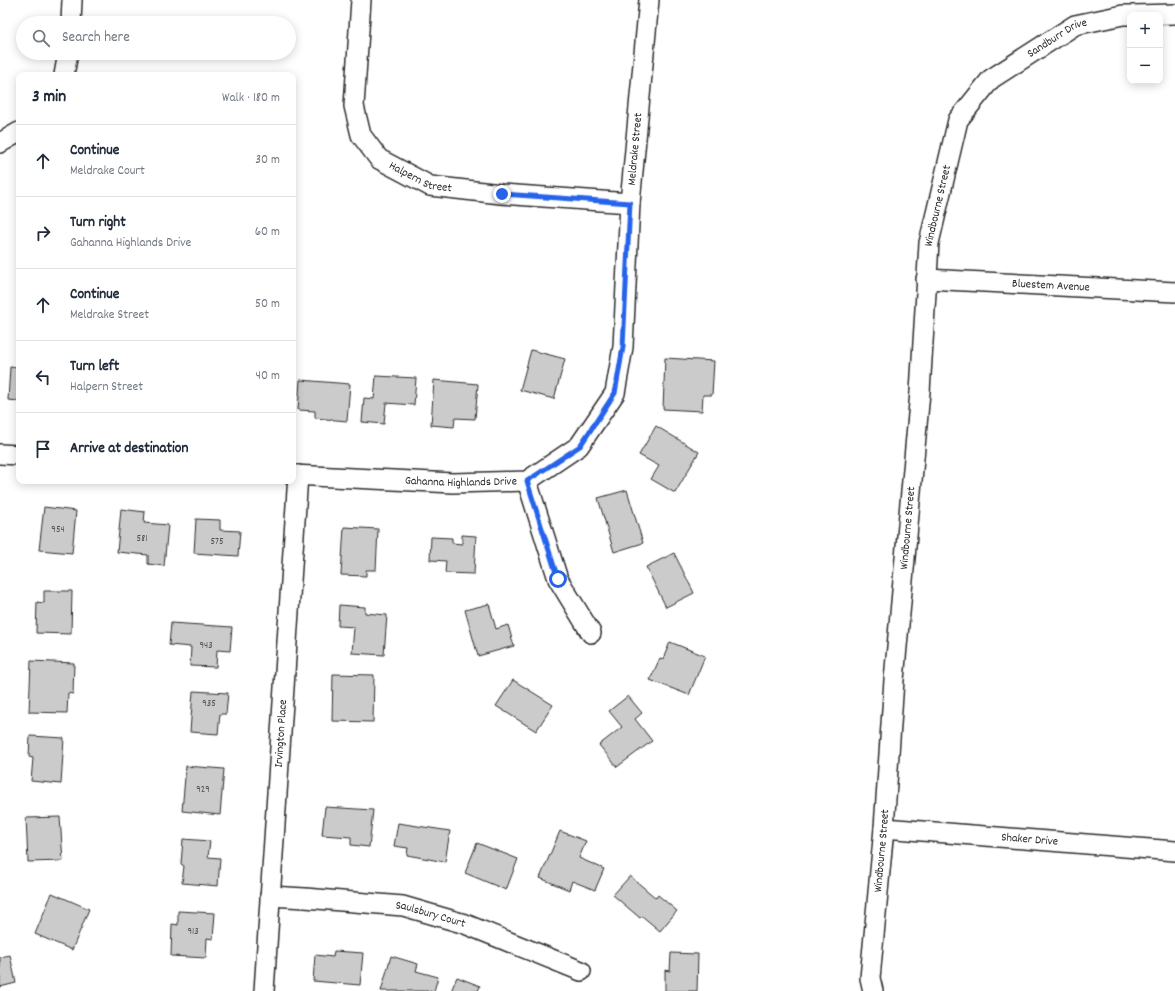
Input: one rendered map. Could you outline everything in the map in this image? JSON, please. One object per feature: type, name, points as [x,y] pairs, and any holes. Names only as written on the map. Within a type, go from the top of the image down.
[{"type":"street","points":[[71,16],[72,0]]},
{"type":"street","name":"Halpern Street","points":[[361,0],[354,106],[361,135],[379,159],[430,186],[502,194],[630,203]]},
{"type":"street","name":"Meldrake Street","points":[[623,347],[630,203],[649,0]]},
{"type":"street","name":"Sandburr Drive","points":[[1163,14],[1175,14]]},
{"type":"street","name":"Sandburr Drive","points":[[991,79],[1075,24],[1127,15]]},
{"type":"street","points":[[65,72],[67,60]]},
{"type":"street","name":"Windbourne Street","points":[[873,991],[870,978],[884,828],[894,680],[920,392],[929,243],[958,120],[991,79]]},
{"type":"street","points":[[0,143],[16,134]]},
{"type":"street","name":"Bluestem Avenue","points":[[926,279],[1175,292]]},
{"type":"street","name":"Gahanna Highlands Drive","points":[[296,475],[453,483],[527,481],[580,446],[615,393],[623,347]]},
{"type":"street","points":[[0,454],[16,454]]},
{"type":"street","points":[[527,481],[558,579],[591,633]]},
{"type":"street","name":"Irvington Place","points":[[264,991],[295,484]]},
{"type":"street","name":"Shaker Drive","points":[[884,828],[1175,851]]},
{"type":"street","name":"Saulsbury Court","points":[[270,896],[403,906],[465,924],[581,971]]},
{"type":"building","points":[[531,350],[565,359],[554,399],[520,390]]},
{"type":"building","points":[[665,358],[714,361],[712,395],[703,395],[702,411],[663,409]]},
{"type":"building","points":[[10,367],[16,368],[16,401],[8,400]]},
{"type":"building","points":[[376,376],[416,378],[414,405],[386,403],[384,424],[362,422],[364,398],[374,399]]},
{"type":"building","points":[[300,380],[350,384],[347,421],[315,418],[315,411],[298,410]]},
{"type":"building","points":[[434,380],[478,384],[475,419],[455,418],[454,427],[431,425]]},
{"type":"building","points":[[656,426],[699,452],[675,493],[651,479],[659,466],[639,455]]},
{"type":"building","points":[[627,490],[643,543],[614,552],[598,498]]},
{"type":"building","points":[[44,507],[76,511],[72,553],[39,550]]},
{"type":"building","points":[[121,509],[145,512],[144,523],[168,525],[164,566],[148,564],[148,555],[117,552]]},
{"type":"building","points":[[196,519],[220,520],[220,530],[240,531],[238,556],[194,553]]},
{"type":"building","points":[[344,527],[378,529],[376,570],[366,570],[366,576],[341,575]]},
{"type":"building","points":[[462,535],[476,536],[474,574],[445,573],[446,561],[430,560],[431,537],[452,538],[452,543],[462,544]]},
{"type":"building","points":[[674,553],[694,593],[666,607],[646,567]]},
{"type":"building","points":[[44,591],[72,591],[71,634],[36,633],[37,602],[44,603]]},
{"type":"building","points":[[489,604],[496,629],[508,625],[514,646],[478,656],[465,610]]},
{"type":"building","points":[[339,605],[365,607],[365,613],[387,615],[384,655],[352,653],[354,627],[338,626]]},
{"type":"building","points":[[171,623],[232,627],[230,651],[217,650],[216,667],[190,666],[191,647],[169,645]]},
{"type":"building","points":[[670,642],[705,656],[689,695],[650,680],[660,658],[663,659]]},
{"type":"building","points":[[31,661],[74,663],[73,694],[68,693],[67,713],[29,712]]},
{"type":"building","points":[[333,674],[374,675],[373,722],[332,721]]},
{"type":"building","points":[[513,680],[553,705],[536,731],[496,706]]},
{"type":"building","points":[[193,691],[228,693],[226,714],[220,714],[218,734],[190,732]]},
{"type":"building","points":[[628,696],[642,713],[635,719],[652,741],[617,767],[599,745],[622,727],[609,711]]},
{"type":"building","points":[[30,736],[64,738],[61,784],[31,781],[33,758],[29,757]]},
{"type":"building","points":[[186,766],[224,769],[220,815],[182,811]]},
{"type":"building","points":[[325,807],[373,810],[369,847],[351,845],[351,837],[322,835]]},
{"type":"building","points":[[60,817],[63,861],[28,862],[26,818]]},
{"type":"building","points":[[398,823],[450,831],[445,862],[407,855],[408,848],[394,846]]},
{"type":"building","points":[[560,831],[586,841],[579,858],[604,869],[595,890],[572,881],[569,890],[540,878]]},
{"type":"building","points":[[183,839],[210,841],[208,857],[220,858],[218,886],[182,883],[184,866],[181,864]]},
{"type":"building","points":[[477,843],[518,859],[506,890],[465,873]]},
{"type":"building","points":[[630,876],[656,898],[658,895],[677,911],[660,931],[642,916],[640,918],[613,895]]},
{"type":"building","points":[[52,893],[89,909],[72,950],[35,934]]},
{"type":"building","points":[[178,911],[215,913],[213,939],[207,938],[206,958],[171,956],[172,924],[178,925]]},
{"type":"building","points":[[334,951],[363,953],[360,985],[313,981],[315,955],[333,957]]},
{"type":"building","points":[[671,953],[698,954],[697,991],[665,991],[665,970],[670,971]]},
{"type":"building","points":[[10,955],[16,983],[0,987],[0,957]]},
{"type":"building","points":[[391,956],[418,964],[416,971],[438,977],[434,991],[381,991]]},
{"type":"building","points":[[457,977],[480,986],[478,991],[451,991]]},
{"type":"route","points":[[502,194],[630,203],[623,347],[615,393],[580,446],[527,481],[558,579]]}]
